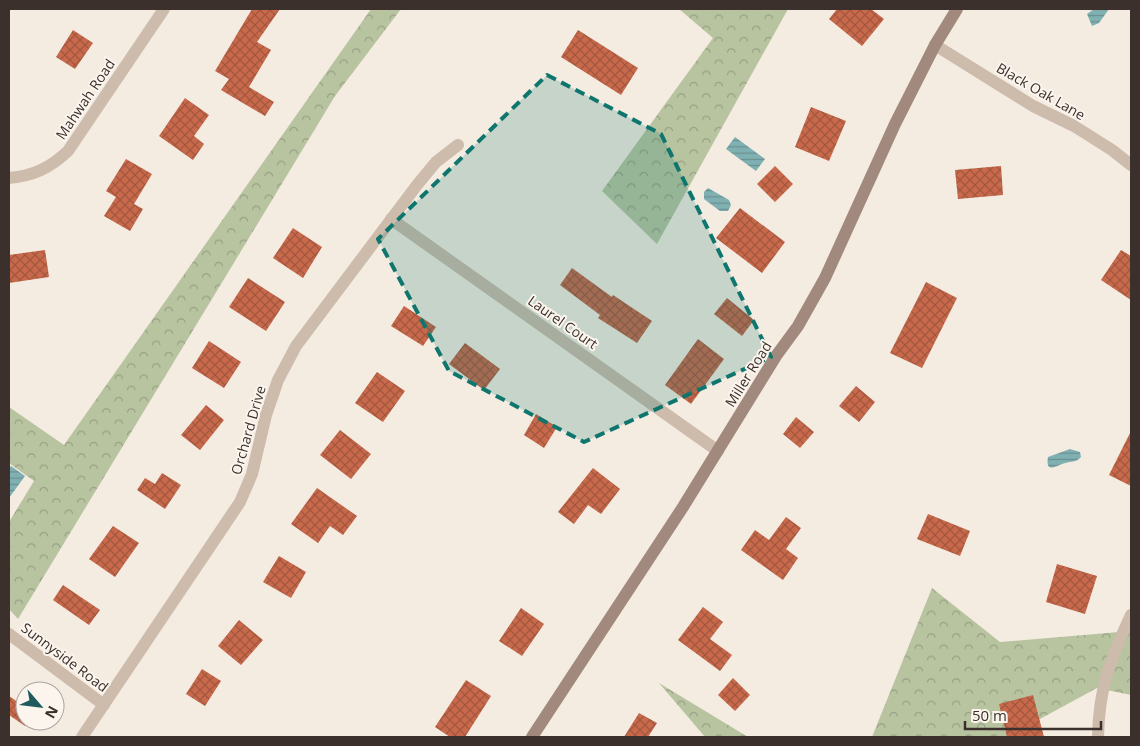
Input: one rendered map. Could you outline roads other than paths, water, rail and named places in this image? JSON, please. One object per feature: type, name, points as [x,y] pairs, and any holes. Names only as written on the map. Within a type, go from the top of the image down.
[{"type":"street","name":"Mahwah Road","points":[[9,178],[24,177],[40,172],[56,162],[68,151],[164,9]]},
{"type":"street","name":"Miller Road","points":[[532,737],[683,507],[798,326],[824,278],[895,124],[935,45],[957,9]]},
{"type":"street","name":"Black Oak Lane","points":[[935,45],[1034,106],[1074,126],[1112,150],[1131,165]]},
{"type":"street","name":"Orchard Drive","points":[[82,737],[240,502],[252,474],[266,415],[278,380],[296,346],[436,162],[458,145]]},
{"type":"street","name":"Laurel Court","points":[[391,219],[718,450]]},
{"type":"street","points":[[1098,737],[1098,712],[1104,682],[1113,653],[1131,616]]},
{"type":"street","name":"Sunnyside Road","points":[[9,634],[104,705]]},
{"type":"water","points":[[1094,9],[1109,9],[1099,23],[1092,26],[1087,14]]},
{"type":"water","points":[[735,137],[765,159],[756,171],[726,149]]},
{"type":"water","points":[[708,188],[729,200],[731,205],[728,211],[720,211],[704,199],[704,192]]},
{"type":"water","points":[[1070,449],[1080,452],[1081,457],[1075,461],[1052,468],[1048,466],[1048,457]]},
{"type":"water","points":[[11,466],[25,476],[9,498],[9,469]]}]
